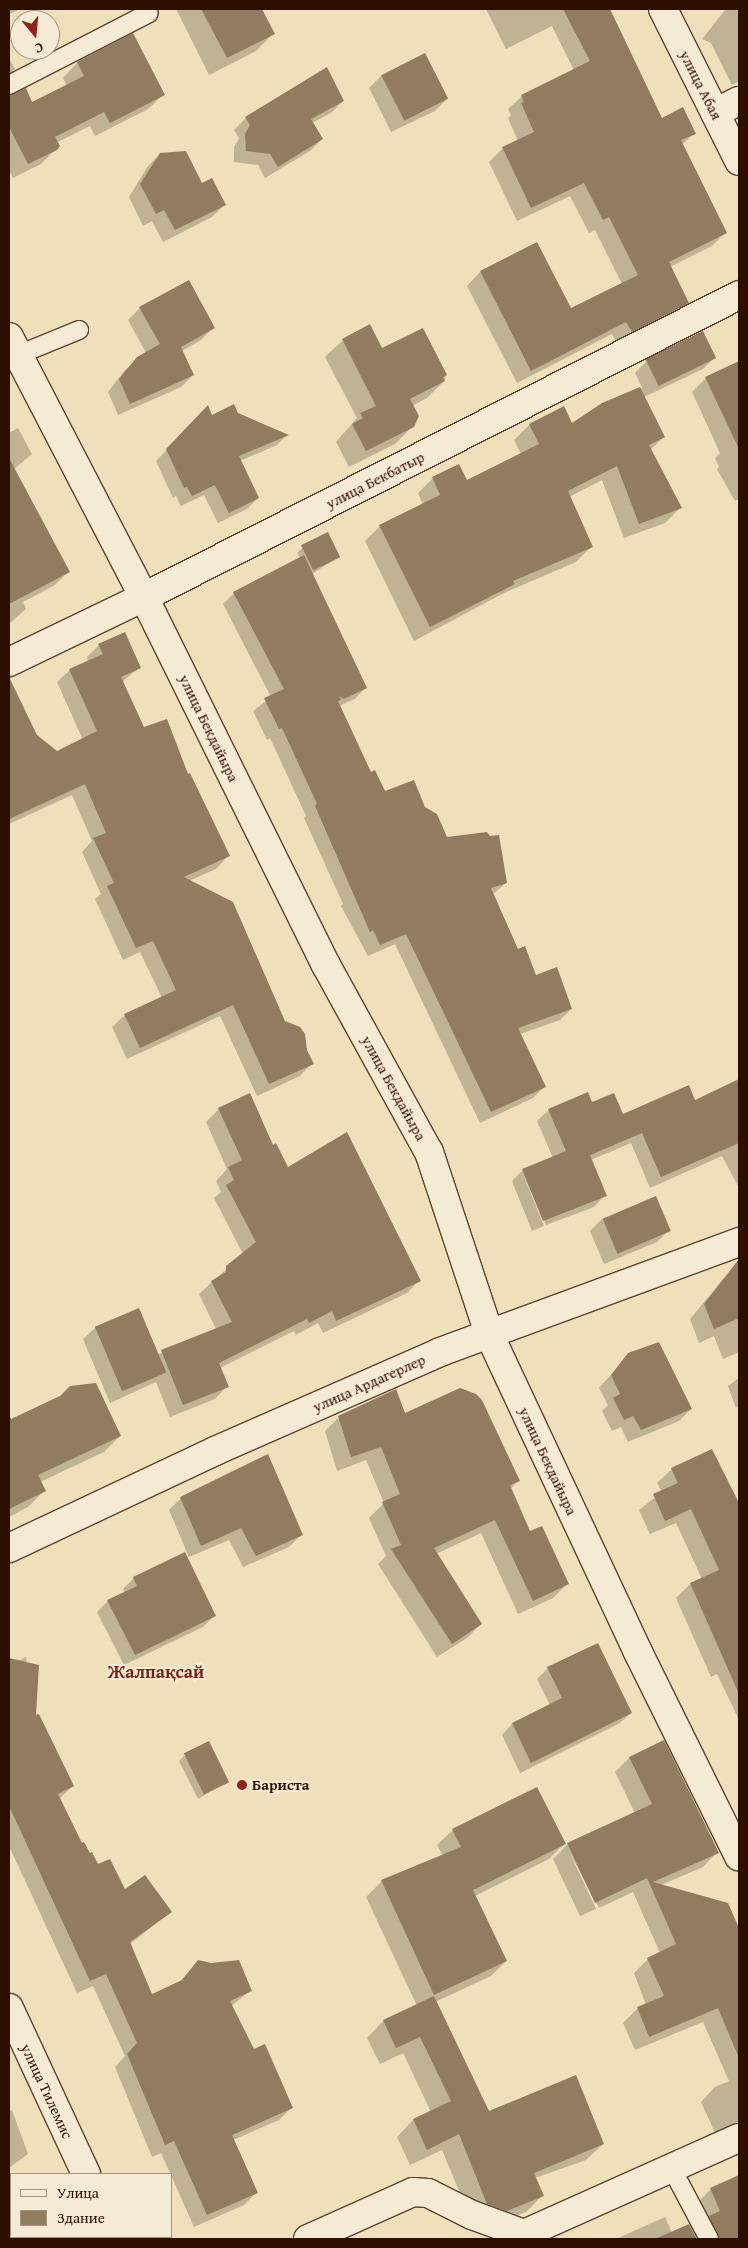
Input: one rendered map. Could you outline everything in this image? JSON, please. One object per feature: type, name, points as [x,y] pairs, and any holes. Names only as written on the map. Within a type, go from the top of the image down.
[{"type":"street","name":"улица Абая","points":[[663,9],[739,161]]},
{"type":"street","points":[[715,113],[739,101]]},
{"type":"street","name":"улица Бекбатыр","points":[[9,662],[144,597],[739,295]]},
{"type":"street","name":"улица Бекдайыра","points":[[13,346],[144,597],[326,965],[429,1152],[490,1336],[638,1652],[739,1856]]},
{"type":"street","name":"улица Ардагерлер","points":[[9,1548],[224,1447],[440,1352],[490,1336],[739,1242]]},
{"type":"street","name":"улица Тилемис","points":[[9,2008],[86,2173]]},
{"type":"street","points":[[308,2239],[413,2192],[428,2193],[472,2215],[521,2236],[739,2138]]},
{"type":"lane","points":[[9,85],[149,13]]},
{"type":"lane","points":[[13,346],[79,330]]},
{"type":"lane","points":[[672,2169],[709,2239]]},
{"type":"building","points":[[201,9],[262,9],[275,34],[227,58]]},
{"type":"building","points":[[563,9],[610,9],[662,118],[683,107],[696,134],[681,140],[727,233],[669,262],[689,303],[632,332],[626,322],[531,371],[480,271],[537,242],[571,308],[638,275],[609,217],[603,220],[584,183],[531,208],[502,147],[534,132],[521,103],[524,102],[521,95],[590,61]]},
{"type":"building","points":[[133,33],[165,95],[110,123],[104,112],[55,137],[60,146],[57,150],[28,164],[9,127],[9,96],[26,88],[32,102],[84,76],[77,62]]},
{"type":"building","points":[[425,53],[448,98],[404,121],[381,75]]},
{"type":"building","points":[[327,67],[344,101],[311,119],[323,139],[278,167],[270,154],[246,151],[245,134],[250,125],[245,117]]},
{"type":"building","points":[[186,151],[202,183],[212,178],[226,205],[175,230],[164,210],[156,214],[140,184],[160,153]]},
{"type":"building","points":[[189,280],[215,328],[181,347],[194,375],[130,404],[119,379],[137,357],[160,344],[139,307]]},
{"type":"building","points":[[370,324],[382,348],[423,328],[447,375],[443,377],[445,381],[410,399],[419,416],[414,427],[366,451],[352,424],[363,418],[360,413],[376,406],[342,339]]},
{"type":"building","points":[[703,331],[716,358],[659,386],[645,359]]},
{"type":"building","points":[[739,361],[739,449],[705,377]]},
{"type":"building","points":[[640,387],[665,437],[649,445],[682,508],[639,524],[617,466],[568,491],[593,547],[513,581],[515,584],[430,627],[379,525],[440,495],[432,477],[459,464],[467,480],[539,444],[529,424],[564,406],[572,423],[602,403]]},
{"type":"building","points":[[234,404],[238,413],[289,435],[239,456],[259,498],[229,513],[215,485],[192,496],[187,487],[184,488],[166,449],[208,405],[212,415]]},
{"type":"building","points":[[9,458],[70,572],[9,604]]},
{"type":"building","points":[[328,532],[340,557],[313,570],[301,545]]},
{"type":"building","points":[[304,555],[367,688],[344,699],[339,696],[341,700],[338,701],[371,772],[375,770],[385,791],[414,780],[425,807],[437,814],[447,837],[487,832],[490,836],[499,835],[507,883],[491,888],[518,949],[525,946],[536,975],[557,967],[572,1009],[518,1028],[546,1087],[491,1112],[406,934],[380,945],[373,930],[370,932],[315,806],[317,804],[282,728],[279,729],[264,698],[284,689],[233,592]]},
{"type":"building","points":[[125,632],[141,668],[121,677],[144,727],[167,719],[188,774],[190,773],[230,856],[184,877],[233,902],[285,1021],[300,1027],[305,1034],[307,1050],[314,1064],[269,1084],[233,1005],[140,1048],[124,1014],[176,990],[153,941],[136,948],[107,886],[114,883],[93,838],[106,833],[85,784],[9,819],[9,677],[37,735],[57,751],[97,731],[69,669],[103,654],[98,644]]},
{"type":"building","points":[[739,1079],[739,1143],[661,1177],[642,1133],[590,1155],[607,1196],[543,1221],[522,1169],[566,1151],[548,1109],[588,1092],[592,1102],[614,1093],[623,1114],[689,1085],[695,1100]]},
{"type":"building","points":[[250,1093],[273,1145],[276,1143],[288,1167],[347,1132],[421,1281],[336,1321],[332,1311],[309,1323],[307,1319],[219,1363],[229,1387],[183,1405],[161,1350],[232,1322],[211,1281],[226,1272],[226,1266],[256,1242],[226,1185],[234,1180],[228,1167],[242,1160],[218,1108]]},
{"type":"building","points":[[656,1196],[671,1231],[617,1254],[603,1219]]},
{"type":"building","points":[[739,1259],[739,1318],[714,1329],[704,1304]]},
{"type":"building","points":[[139,1308],[166,1372],[122,1391],[95,1327]]},
{"type":"building","points":[[659,1342],[692,1409],[641,1430],[633,1416],[624,1420],[613,1398],[620,1394],[611,1375],[628,1353]]},
{"type":"building","points":[[96,1383],[121,1436],[38,1475],[46,1491],[9,1509],[9,1415],[11,1419],[60,1396],[70,1386]]},
{"type":"building","points":[[460,1388],[476,1394],[482,1400],[520,1481],[510,1485],[530,1531],[542,1526],[569,1584],[533,1601],[495,1520],[434,1548],[482,1624],[452,1644],[391,1549],[401,1545],[382,1502],[400,1494],[381,1447],[351,1457],[338,1416],[396,1389],[405,1413]]},
{"type":"building","points":[[712,1449],[739,1503],[739,1694],[690,1583],[719,1570],[691,1509],[665,1521],[653,1494],[678,1483],[671,1468]]},
{"type":"building","points":[[268,1454],[303,1535],[256,1556],[241,1528],[201,1546],[180,1497]]},
{"type":"building","points":[[185,1552],[216,1616],[135,1655],[107,1600],[137,1586],[133,1577]]},
{"type":"building","points":[[598,1643],[632,1713],[531,1763],[512,1723],[562,1698],[547,1667]]},
{"type":"building","points":[[9,1658],[39,1665],[36,1715],[39,1714],[74,1786],[58,1794],[82,1843],[84,1842],[90,1853],[92,1852],[98,1864],[110,1859],[125,1889],[145,1875],[172,1912],[130,1942],[152,1994],[182,1980],[198,1960],[211,1963],[239,1960],[252,1991],[230,2001],[254,2049],[265,2044],[293,2108],[232,2135],[258,2193],[207,2215],[174,2141],[165,2145],[127,2054],[137,2043],[106,1974],[90,1981],[9,1806]]},
{"type":"building","points":[[664,1740],[719,1853],[653,1882],[728,1903],[739,1928],[739,2058],[718,2008],[649,2037],[637,2007],[664,1996],[647,1958],[676,1944],[647,1878],[595,1903],[567,1843],[652,1804],[629,1757]]},
{"type":"building","points":[[209,1741],[229,1782],[204,1795],[184,1753]]},
{"type":"building","points":[[537,1787],[566,1844],[473,1890],[507,1961],[434,1995],[381,1880],[461,1847],[452,1829]]},
{"type":"building","points":[[434,1996],[489,2111],[576,2075],[604,2144],[534,2173],[544,2196],[507,2211],[487,2204],[459,2134],[427,2150],[413,2119],[451,2101],[420,2037],[396,2048],[383,2020]]},
{"type":"building","points":[[739,2175],[739,2239],[720,2239],[709,2216],[720,2211],[710,2188]]},
{"type":"building","points":[[689,2224],[697,2239],[655,2239]]},
{"type":"place","name":"Бариста","points":[[242,1785]]},
{"type":"district","name":"Жалпақсай","points":[[156,1672]]}]
